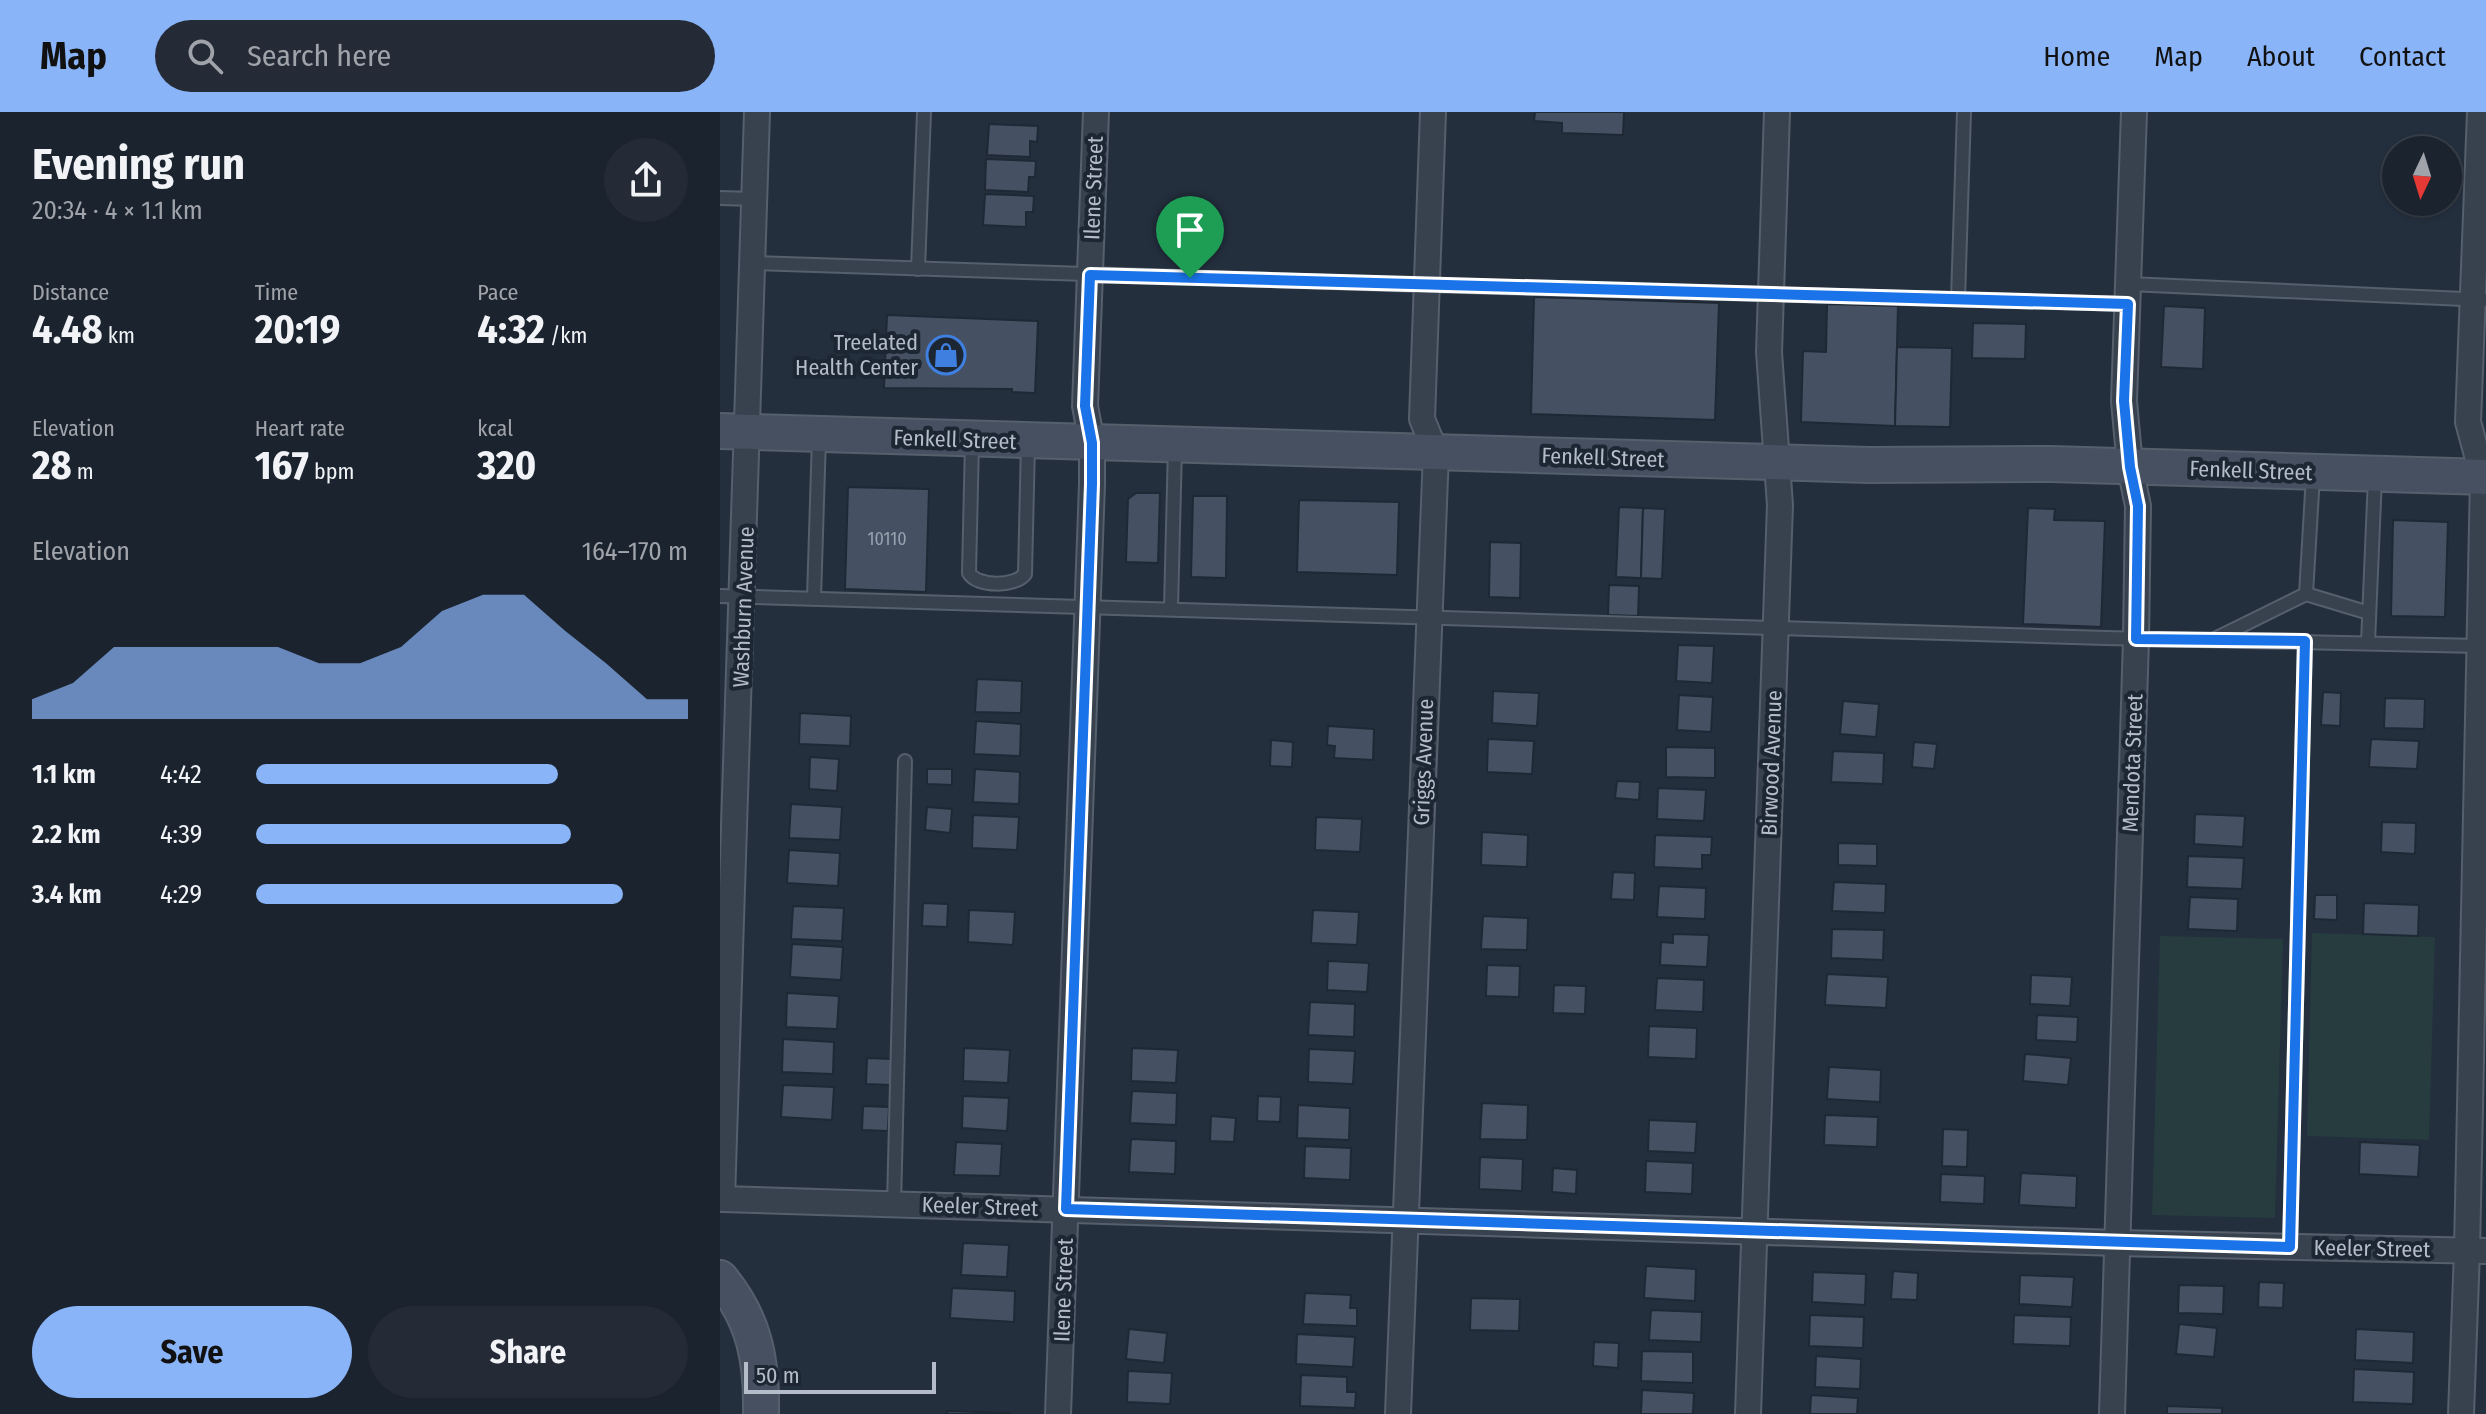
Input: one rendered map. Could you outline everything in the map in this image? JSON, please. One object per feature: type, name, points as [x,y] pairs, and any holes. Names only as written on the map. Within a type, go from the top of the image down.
[{"type":"street","name":"Washburn Avenue","points":[[722,1199],[733,432],[752,263],[757,112]]},
{"type":"street","name":"Ilene Street","points":[[1058,1414],[1092,443],[1085,406],[1096,112]]},
{"type":"street","name":"Griggs Avenue","points":[[1398,1414],[1436,453],[1422,419],[1433,112]]},
{"type":"street","name":"Birwood Avenue","points":[[1748,1414],[1780,505],[1769,352],[1777,112]]},
{"type":"street","name":"Mendota Street","points":[[2112,1414],[2136,639],[2138,506],[2130,467],[2124,401],[2134,112]]},
{"type":"street","points":[[2461,1414],[2476,1251],[2479,646],[2483,618],[2484,477],[2468,422],[2480,299],[2480,112]]},
{"type":"street","name":"Fenkell Street","points":[[733,432],[1776,462],[2130,467],[2484,477]]},
{"type":"street","name":"Keeler Street","points":[[722,1199],[2117,1243],[2476,1251]]},
{"type":"street","points":[[720,1278],[739,1304],[758,1353],[762,1375],[761,1414]]},
{"type":"lane","points":[[918,269],[924,112]]},
{"type":"lane","points":[[1958,299],[1964,112]]},
{"type":"lane","points":[[720,198],[754,199]]},
{"type":"lane","points":[[752,263],[1958,299],[2128,294],[2480,299]]},
{"type":"lane","points":[[814,598],[819,434]]},
{"type":"lane","points":[[972,439],[969,573],[977,581],[1013,583],[1025,574],[1028,441]]},
{"type":"lane","points":[[1171,608],[1175,445]]},
{"type":"lane","points":[[2306,594],[2313,472]]},
{"type":"lane","points":[[2368,643],[2375,473]]},
{"type":"lane","points":[[2212,640],[2306,594],[2369,613]]},
{"type":"lane","points":[[732,596],[2136,639],[2479,646]]},
{"type":"lane","points":[[2290,1247],[2305,641]]},
{"type":"lane","points":[[894,1204],[905,761]]},
{"type":"green space","points":[[2312,933],[2435,937],[2429,1140],[2307,1136]]},
{"type":"green space","points":[[2160,936],[2283,939],[2275,1218],[2152,1215]]},
{"type":"building","points":[[1535,112],[1624,112],[1623,135],[1562,133],[1562,123],[1534,121]]},
{"type":"building","points":[[989,124],[1038,126],[1037,142],[1030,141],[1030,157],[987,155]]},
{"type":"building","points":[[986,159],[1036,161],[1035,177],[1029,177],[1028,192],[985,190]]},
{"type":"building","points":[[985,194],[1034,196],[1033,212],[1026,212],[1026,227],[983,225]]},
{"type":"building","points":[[1534,297],[1719,303],[1715,420],[1531,414]]},
{"type":"building","points":[[1827,304],[1898,306],[1895,426],[1801,422],[1803,351],[1826,352]]},
{"type":"building","points":[[2164,306],[2205,308],[2203,369],[2161,367]]},
{"type":"building","points":[[887,315],[1038,321],[1035,393],[1012,392],[1012,389],[884,388]]},
{"type":"building","points":[[1973,323],[2026,324],[2025,359],[1972,358]]},
{"type":"building","points":[[1897,347],[1952,348],[1950,427],[1895,426]]},
{"type":"building","points":[[848,487],[929,489],[926,592],[845,589]]},
{"type":"building","points":[[1136,493],[1160,493],[1158,563],[1126,562],[1128,499]]},
{"type":"building","points":[[1193,496],[1227,496],[1226,578],[1191,577]]},
{"type":"building","points":[[1299,500],[1399,502],[1397,575],[1297,572]]},
{"type":"building","points":[[1619,507],[1643,508],[1641,578],[1616,577]]},
{"type":"building","points":[[1643,508],[1665,509],[1662,579],[1641,578]]},
{"type":"building","points":[[2028,508],[2055,509],[2054,520],[2105,521],[2101,627],[2023,624]]},
{"type":"building","points":[[2393,520],[2448,522],[2445,617],[2391,616]]},
{"type":"building","points":[[1490,542],[1521,543],[1520,598],[1489,597]]},
{"type":"building","points":[[1609,585],[1639,586],[1638,616],[1608,615]]},
{"type":"building","points":[[1678,645],[1714,646],[1712,683],[1676,681]]},
{"type":"building","points":[[977,679],[1022,681],[1021,713],[975,712]]},
{"type":"building","points":[[1493,691],[1539,693],[1537,726],[1492,723]]},
{"type":"building","points":[[2323,692],[2341,693],[2340,726],[2321,725]]},
{"type":"building","points":[[1679,695],[1713,697],[1711,732],[1677,730]]},
{"type":"building","points":[[2385,698],[2425,699],[2424,729],[2384,728]]},
{"type":"building","points":[[1843,701],[1879,704],[1876,737],[1840,734]]},
{"type":"building","points":[[800,713],[851,716],[850,746],[799,744]]},
{"type":"building","points":[[976,721],[1021,724],[1020,756],[974,754]]},
{"type":"building","points":[[1328,726],[1374,729],[1373,760],[1334,758],[1335,746],[1327,745]]},
{"type":"building","points":[[1488,739],[1534,741],[1532,774],[1487,772]]},
{"type":"building","points":[[2371,739],[2419,741],[2417,769],[2369,767]]},
{"type":"building","points":[[1271,740],[1293,742],[1292,767],[1270,766]]},
{"type":"building","points":[[1914,742],[1937,744],[1934,769],[1912,767]]},
{"type":"building","points":[[1666,747],[1715,748],[1715,778],[1666,777]]},
{"type":"building","points":[[1833,751],[1884,753],[1883,784],[1831,782]]},
{"type":"building","points":[[810,757],[839,759],[837,791],[809,789]]},
{"type":"building","points":[[927,769],[952,769],[952,785],[927,784]]},
{"type":"building","points":[[975,769],[1020,772],[1019,804],[973,802]]},
{"type":"building","points":[[1617,781],[1640,782],[1639,800],[1615,798]]},
{"type":"building","points":[[1658,788],[1706,790],[1704,821],[1657,819]]},
{"type":"building","points":[[791,804],[842,807],[840,840],[789,838]]},
{"type":"building","points":[[927,807],[952,809],[950,833],[925,830]]},
{"type":"building","points":[[2195,814],[2245,816],[2243,847],[2194,844]]},
{"type":"building","points":[[973,815],[1019,817],[1017,850],[972,848]]},
{"type":"building","points":[[1316,817],[1362,819],[1360,852],[1315,850]]},
{"type":"building","points":[[2382,822],[2416,823],[2415,854],[2381,852]]},
{"type":"building","points":[[1482,832],[1528,835],[1527,867],[1481,865]]},
{"type":"building","points":[[1655,835],[1712,837],[1711,855],[1702,855],[1702,869],[1654,867]]},
{"type":"building","points":[[1838,843],[1877,844],[1877,866],[1838,865]]},
{"type":"building","points":[[789,850],[840,853],[838,886],[787,883]]},
{"type":"building","points":[[2188,856],[2244,858],[2242,889],[2187,887]]},
{"type":"building","points":[[1613,872],[1635,873],[1634,900],[1611,899]]},
{"type":"building","points":[[1834,882],[1886,884],[1885,913],[1832,911]]},
{"type":"building","points":[[1659,886],[1706,888],[1705,919],[1657,917]]},
{"type":"building","points":[[2315,895],[2337,895],[2337,920],[2314,919]]},
{"type":"building","points":[[2190,897],[2238,899],[2237,931],[2188,929]]},
{"type":"building","points":[[923,903],[948,904],[947,927],[922,926]]},
{"type":"building","points":[[2364,903],[2419,905],[2418,936],[2363,934]]},
{"type":"building","points":[[793,906],[844,908],[842,941],[791,939]]},
{"type":"building","points":[[969,910],[1015,912],[1013,945],[968,942]]},
{"type":"building","points":[[1313,910],[1359,912],[1357,945],[1311,943]]},
{"type":"building","points":[[1483,916],[1528,918],[1527,950],[1481,949]]},
{"type":"building","points":[[1832,929],[1884,930],[1883,960],[1831,958]]},
{"type":"building","points":[[1673,934],[1709,935],[1707,967],[1660,965],[1661,942],[1673,943]]},
{"type":"building","points":[[792,944],[843,947],[841,980],[790,977]]},
{"type":"building","points":[[1328,961],[1369,963],[1367,992],[1327,990]]},
{"type":"building","points":[[1487,965],[1520,966],[1519,997],[1486,996]]},
{"type":"building","points":[[1827,974],[1888,977],[1886,1008],[1825,1005]]},
{"type":"building","points":[[2031,975],[2072,977],[2070,1006],[2030,1004]]},
{"type":"building","points":[[1657,978],[1704,980],[1703,1012],[1655,1010]]},
{"type":"building","points":[[1554,985],[1586,986],[1585,1014],[1553,1013]]},
{"type":"building","points":[[787,993],[839,996],[837,1029],[786,1027]]},
{"type":"building","points":[[1310,1002],[1355,1004],[1354,1037],[1308,1035]]},
{"type":"building","points":[[2037,1015],[2078,1017],[2077,1042],[2036,1040]]},
{"type":"building","points":[[1649,1026],[1697,1028],[1696,1059],[1648,1057]]},
{"type":"building","points":[[783,1039],[834,1042],[833,1074],[782,1072]]},
{"type":"building","points":[[964,1048],[1010,1050],[1008,1083],[963,1081]]},
{"type":"building","points":[[1132,1048],[1178,1050],[1176,1083],[1131,1081]]},
{"type":"building","points":[[1309,1049],[1355,1051],[1353,1084],[1308,1082]]},
{"type":"building","points":[[2025,1054],[2071,1058],[2068,1085],[2023,1081]]},
{"type":"building","points":[[867,1058],[892,1059],[891,1085],[866,1084]]},
{"type":"building","points":[[1829,1067],[1881,1070],[1880,1102],[1827,1099]]},
{"type":"building","points":[[783,1085],[834,1087],[832,1120],[781,1117]]},
{"type":"building","points":[[1132,1091],[1177,1093],[1176,1125],[1130,1123]]},
{"type":"building","points":[[963,1096],[1009,1098],[1007,1131],[962,1128]]},
{"type":"building","points":[[1258,1096],[1281,1097],[1280,1122],[1257,1121]]},
{"type":"building","points":[[1482,1103],[1528,1105],[1527,1140],[1480,1139]]},
{"type":"building","points":[[1298,1105],[1350,1108],[1349,1140],[1297,1138]]},
{"type":"building","points":[[863,1106],[889,1107],[888,1131],[862,1130]]},
{"type":"building","points":[[1825,1115],[1878,1117],[1877,1147],[1824,1145]]},
{"type":"building","points":[[1211,1116],[1236,1118],[1234,1142],[1210,1141]]},
{"type":"building","points":[[1649,1120],[1697,1122],[1695,1153],[1648,1151]]},
{"type":"building","points":[[1943,1129],[1968,1130],[1967,1167],[1942,1166]]},
{"type":"building","points":[[1131,1139],[1176,1141],[1175,1174],[1129,1172]]},
{"type":"building","points":[[956,1142],[1002,1144],[1000,1176],[954,1175]]},
{"type":"building","points":[[2360,1142],[2420,1145],[2418,1177],[2359,1174]]},
{"type":"building","points":[[1305,1146],[1351,1148],[1350,1180],[1304,1178]]},
{"type":"building","points":[[1480,1157],[1523,1159],[1522,1191],[1479,1189]]},
{"type":"building","points":[[1646,1161],[1693,1163],[1692,1194],[1645,1192]]},
{"type":"building","points":[[1553,1168],[1577,1170],[1576,1194],[1552,1192]]},
{"type":"building","points":[[2021,1173],[2077,1176],[2076,1208],[2019,1205]]},
{"type":"building","points":[[1941,1174],[1985,1176],[1984,1204],[1940,1202]]},
{"type":"building","points":[[963,1243],[1009,1245],[1007,1277],[961,1275]]},
{"type":"building","points":[[1646,1266],[1696,1269],[1695,1301],[1644,1298]]},
{"type":"building","points":[[1893,1271],[1918,1273],[1917,1300],[1891,1299]]},
{"type":"building","points":[[1813,1272],[1866,1274],[1865,1305],[1812,1302]]},
{"type":"building","points":[[2020,1275],[2074,1277],[2072,1307],[2019,1304]]},
{"type":"building","points":[[2259,1282],[2284,1283],[2283,1308],[2258,1307]]},
{"type":"building","points":[[2179,1285],[2224,1286],[2223,1314],[2178,1313]]},
{"type":"building","points":[[952,1288],[1015,1291],[1014,1322],[950,1318]]},
{"type":"building","points":[[1305,1293],[1351,1295],[1350,1308],[1357,1308],[1357,1326],[1303,1324]]},
{"type":"building","points":[[1471,1298],[1520,1299],[1519,1331],[1470,1330]]},
{"type":"building","points":[[1651,1310],[1702,1312],[1701,1342],[1649,1340]]},
{"type":"building","points":[[1810,1315],[1864,1317],[1863,1348],[1809,1346]]},
{"type":"building","points":[[2014,1315],[2071,1317],[2070,1346],[2013,1344]]},
{"type":"building","points":[[2179,1324],[2217,1328],[2214,1357],[2176,1354]]},
{"type":"building","points":[[1129,1329],[1167,1333],[1164,1363],[1126,1359]]},
{"type":"building","points":[[2356,1329],[2414,1332],[2413,1363],[2355,1360]]},
{"type":"building","points":[[1297,1334],[1355,1337],[1353,1367],[1296,1364]]},
{"type":"building","points":[[1594,1342],[1619,1343],[1618,1368],[1593,1366]]},
{"type":"building","points":[[1642,1351],[1693,1352],[1693,1383],[1641,1381]]},
{"type":"building","points":[[1816,1356],[1861,1359],[1860,1389],[1815,1387]]},
{"type":"building","points":[[2354,1369],[2414,1372],[2413,1404],[2353,1402]]},
{"type":"building","points":[[1128,1371],[1172,1373],[1170,1404],[1127,1402]]},
{"type":"building","points":[[1301,1375],[1347,1377],[1347,1392],[1356,1392],[1355,1408],[1300,1406]]},
{"type":"building","points":[[1642,1390],[1694,1393],[1693,1414],[1641,1414]]},
{"type":"building","points":[[1811,1395],[1858,1398],[1857,1414],[1810,1414]]},
{"type":"building","points":[[2167,1406],[2222,1408],[2222,1414],[2167,1414]]},
{"type":"building","points":[[947,1411],[1010,1413],[1010,1414],[947,1414]]},
{"type":"place","name":"Treelated Health Center","points":[[946,355]]},
{"type":"route","points":[[1090,275],[1190,278],[2128,304],[2124,401],[2130,467],[2138,506],[2136,639],[2305,641],[2290,1247],[1066,1209],[1092,484],[1092,443],[1085,406],[1090,275]]}]
